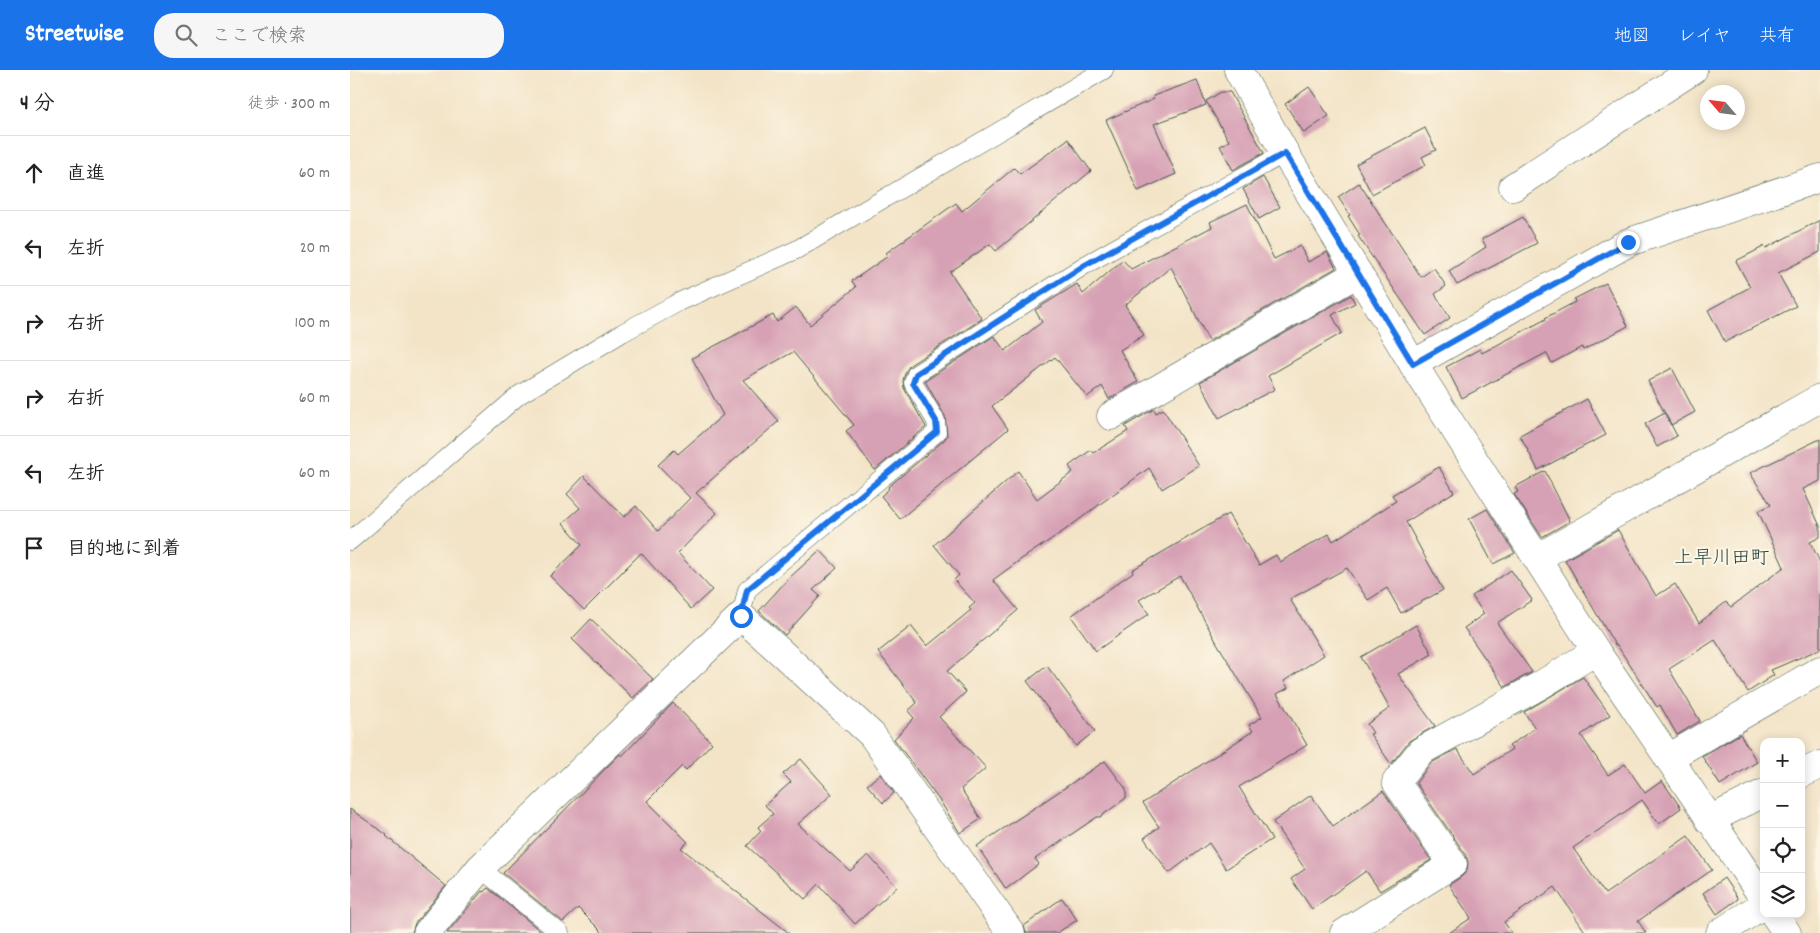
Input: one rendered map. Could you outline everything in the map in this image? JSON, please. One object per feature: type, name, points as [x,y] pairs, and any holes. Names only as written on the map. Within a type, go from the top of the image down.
[{"type":"street","points":[[1238,70],[1285,153],[1413,364],[1596,651],[1760,894]]},
{"type":"street","points":[[1513,188],[1693,70]]},
{"type":"street","points":[[1413,364],[1628,242],[1820,178]]},
{"type":"street","points":[[1111,416],[1358,273]]},
{"type":"street","points":[[1537,558],[1820,398]]},
{"type":"street","points":[[427,933],[480,868],[741,616],[872,735],[1011,933]]},
{"type":"street","points":[[1344,933],[1453,864],[1396,782],[1421,751],[1539,686],[1596,651]]},
{"type":"street","points":[[1668,758],[1820,670]]},
{"type":"street","points":[[1805,772],[1820,765]]},
{"type":"street","points":[[1710,820],[1760,795]]},
{"type":"street","points":[[1720,933],[1760,907]]},
{"type":"street","points":[[1777,918],[1786,933]]},
{"type":"lane","points":[[350,541],[519,395],[542,380],[679,302],[796,250],[1104,70]]},
{"type":"lane","points":[[741,616],[747,590],[937,432],[936,421],[913,383],[916,374],[1085,265],[1285,153]]},
{"type":"lane","points":[[480,868],[560,933]]},
{"type":"building","points":[[1197,80],[1206,105],[1154,124],[1176,174],[1138,191],[1106,120],[1154,99],[1153,96]]},
{"type":"building","points":[[1309,87],[1329,116],[1304,133],[1285,104]]},
{"type":"building","points":[[1221,92],[1230,92],[1264,153],[1233,170],[1220,146],[1229,141],[1206,101]]},
{"type":"building","points":[[1425,128],[1436,150],[1422,157],[1426,165],[1372,194],[1356,164]]},
{"type":"building","points":[[1068,139],[1091,171],[996,251],[990,244],[950,272],[982,319],[910,365],[906,371],[903,380],[904,388],[926,427],[875,470],[846,431],[854,425],[793,352],[743,380],[779,421],[696,493],[717,513],[678,553],[712,590],[691,609],[641,553],[584,610],[550,576],[582,545],[563,523],[580,508],[567,494],[584,476],[624,517],[636,506],[658,531],[690,498],[658,465],[674,450],[678,454],[723,415],[692,358],[773,315],[777,322],[796,307],[810,325],[856,287],[852,281],[888,256],[886,253],[956,203],[962,211],[1014,168],[1020,174]]},
{"type":"building","points":[[1263,177],[1280,207],[1259,219],[1243,189]]},
{"type":"building","points":[[1359,183],[1421,277],[1434,268],[1446,286],[1435,294],[1450,318],[1425,335],[1358,236],[1360,235],[1348,216],[1350,215],[1338,197]]},
{"type":"building","points":[[1247,204],[1274,259],[1300,246],[1308,262],[1327,252],[1336,268],[1209,341],[1171,267],[1125,305],[1144,335],[1120,350],[1138,382],[1109,399],[1102,386],[1087,397],[1055,357],[992,406],[1008,429],[900,519],[881,496],[889,489],[888,487],[947,436],[945,416],[925,381],[994,336],[1005,351],[1042,322],[1035,310],[1077,284],[1083,294],[1123,260],[1131,269],[1212,227],[1210,222]]},
{"type":"building","points":[[1523,217],[1537,243],[1457,285],[1449,271],[1486,247],[1482,239]]},
{"type":"building","points":[[1820,220],[1820,252],[1778,273],[1796,306],[1725,342],[1708,310],[1750,287],[1736,261]]},
{"type":"building","points":[[1606,283],[1628,326],[1583,350],[1582,347],[1552,363],[1546,353],[1462,398],[1446,367],[1480,349],[1482,353],[1546,319],[1575,302],[1574,299]]},
{"type":"building","points":[[1351,295],[1355,303],[1332,315],[1342,333],[1268,376],[1275,389],[1219,418],[1200,382]]},
{"type":"building","points":[[1672,368],[1695,412],[1671,425],[1648,381]]},
{"type":"building","points":[[1587,399],[1606,435],[1538,470],[1520,435]]},
{"type":"building","points":[[1154,409],[1156,413],[1163,409],[1199,466],[1162,489],[1149,468],[993,580],[1018,610],[947,671],[966,692],[939,717],[986,768],[961,789],[981,819],[960,833],[942,804],[894,739],[914,718],[908,711],[917,703],[878,652],[911,626],[927,646],[971,610],[969,608],[975,603],[954,580],[959,575],[934,545],[1018,471],[1037,499],[1073,472],[1069,466],[1091,450],[1093,453],[1128,431],[1125,426]]},
{"type":"building","points":[[1665,413],[1677,436],[1657,447],[1645,424]]},
{"type":"building","points":[[1820,439],[1820,481],[1803,489],[1820,526],[1820,537],[1810,542],[1820,562],[1820,649],[1771,670],[1774,675],[1748,692],[1715,640],[1669,669],[1700,721],[1677,735],[1660,705],[1657,707],[1617,645],[1615,645],[1565,560],[1618,530],[1656,596],[1675,584],[1699,623],[1726,602],[1731,607],[1784,567],[1758,511],[1771,505],[1750,473]]},
{"type":"building","points":[[1439,467],[1454,492],[1406,522],[1443,590],[1401,613],[1387,588],[1368,600],[1347,568],[1290,599],[1324,655],[1284,681],[1288,688],[1277,694],[1307,745],[1239,787],[1272,839],[1226,869],[1209,843],[1169,873],[1144,838],[1159,827],[1143,803],[1253,731],[1249,725],[1262,717],[1217,643],[1180,576],[1139,600],[1149,614],[1096,651],[1071,616],[1133,572],[1132,570],[1228,514],[1259,565],[1276,555],[1280,562],[1329,534],[1333,541],[1396,501],[1392,495]]},
{"type":"building","points":[[1545,471],[1570,521],[1542,537],[1514,494],[1518,492],[1515,487]]},
{"type":"building","points":[[1487,509],[1515,553],[1493,564],[1469,519]]},
{"type":"building","points":[[820,550],[837,568],[813,590],[820,596],[785,635],[759,611],[788,579]]},
{"type":"building","points":[[1511,570],[1532,600],[1497,623],[1532,672],[1505,687],[1464,628],[1484,614],[1472,596]]},
{"type":"building","points":[[591,619],[653,679],[633,698],[572,639]]},
{"type":"building","points":[[1416,625],[1432,654],[1398,674],[1435,726],[1409,741],[1391,764],[1370,734],[1373,733],[1367,724],[1390,708],[1361,657]]},
{"type":"building","points":[[1047,666],[1095,731],[1076,746],[1027,681]]},
{"type":"building","points":[[1583,677],[1610,715],[1581,735],[1608,775],[1625,764],[1645,793],[1662,781],[1681,808],[1659,824],[1642,800],[1573,848],[1605,894],[1688,836],[1712,870],[1638,921],[1646,933],[1586,933],[1555,887],[1504,922],[1512,933],[1449,933],[1471,918],[1449,885],[1467,871],[1468,862],[1466,855],[1416,783],[1431,763],[1457,749],[1474,774],[1512,749],[1509,746],[1535,728],[1524,712]]},
{"type":"building","points":[[673,703],[712,743],[686,770],[682,766],[647,801],[688,842],[681,848],[789,933],[603,933],[578,908],[563,922],[503,873]]},
{"type":"building","points":[[1740,734],[1757,762],[1720,785],[1702,756]]},
{"type":"building","points":[[801,759],[832,794],[798,824],[850,871],[868,855],[897,887],[855,924],[819,884],[805,899],[747,846],[761,831],[758,827],[773,814],[765,805],[791,782],[783,774]]},
{"type":"building","points":[[1105,761],[1126,789],[1126,798],[1035,859],[1039,864],[1006,889],[977,846]]},
{"type":"building","points":[[880,774],[894,793],[883,803],[867,785]]},
{"type":"building","points":[[1383,791],[1431,860],[1380,891],[1366,871],[1312,909],[1291,879],[1305,869],[1273,822],[1311,795],[1333,826]]},
{"type":"building","points":[[350,809],[387,835],[446,886],[415,923],[412,933],[350,933]]},
{"type":"building","points":[[1724,878],[1738,899],[1717,914],[1703,893]]},
{"type":"building","points":[[488,888],[543,933],[447,933],[482,891]]},
{"type":"building","points":[[1062,898],[1077,920],[1057,933],[1026,933],[1024,926]]},
{"type":"district","name":"上早川田町","points":[[1722,556]]},
{"type":"route","points":[[741,616],[747,590],[937,432],[936,421],[913,383],[916,374],[1085,265],[1285,153],[1413,364],[1628,242]]}]
